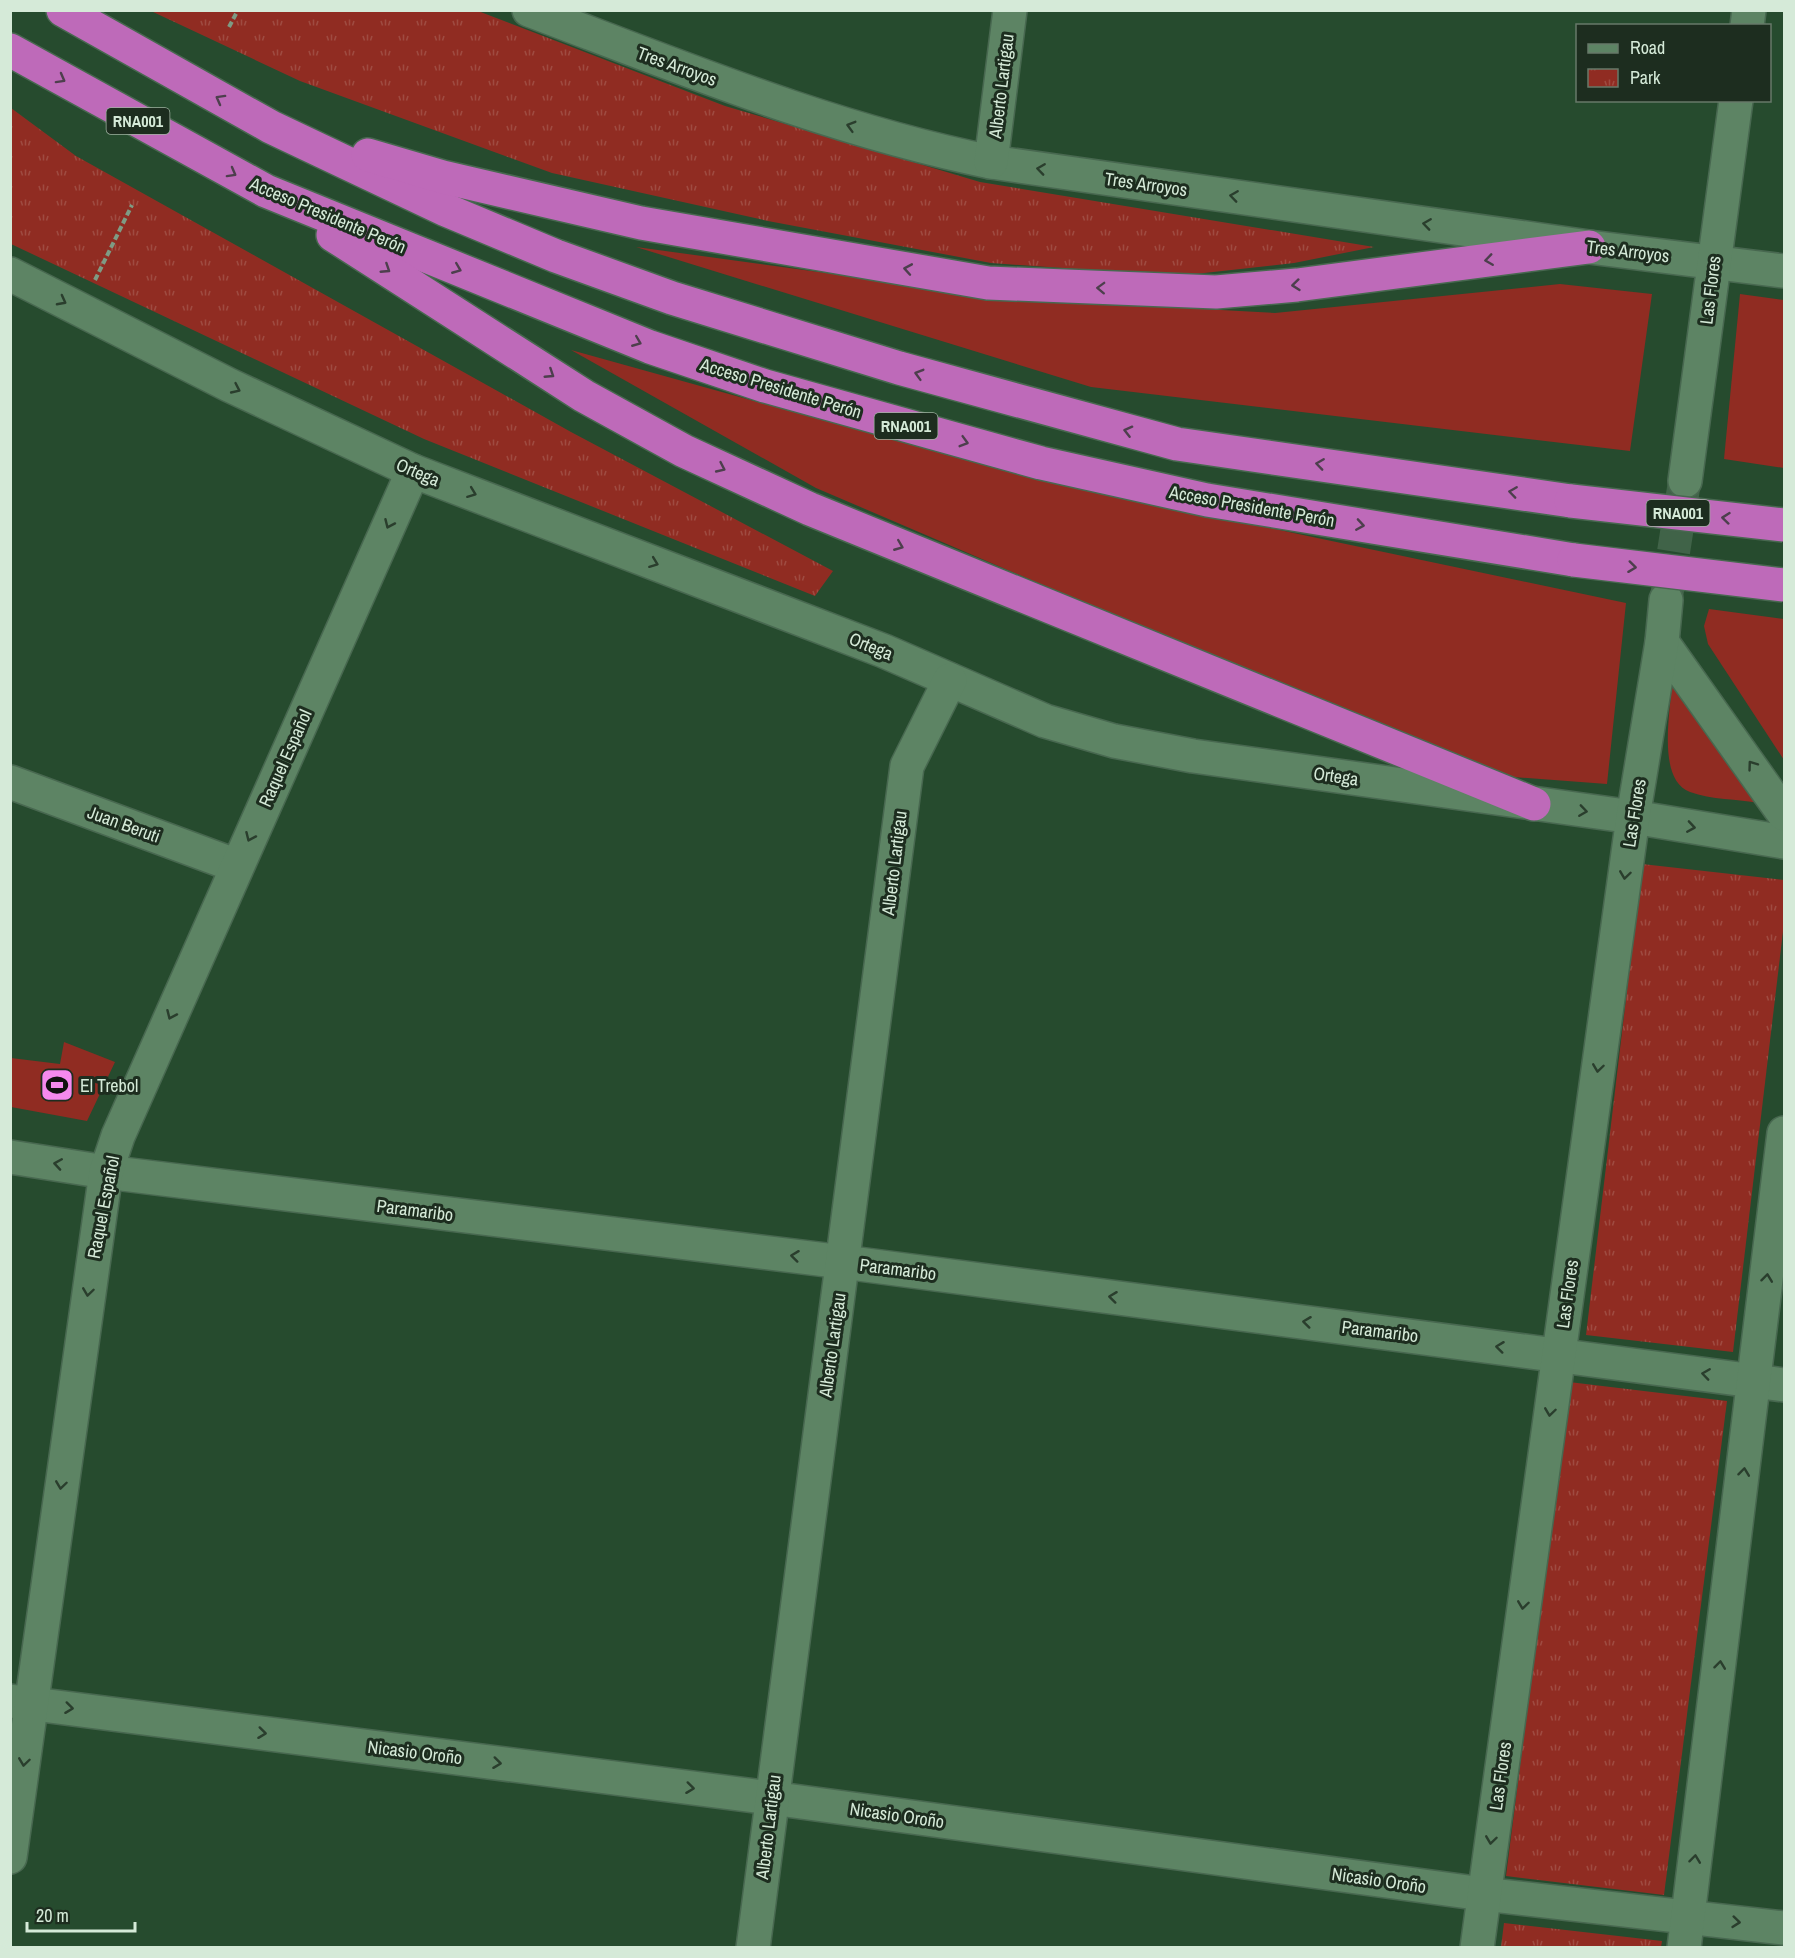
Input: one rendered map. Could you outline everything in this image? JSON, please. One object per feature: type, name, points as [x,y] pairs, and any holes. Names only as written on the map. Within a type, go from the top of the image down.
[{"type":"highway","name":"RNA001","points":[[63,10],[271,127],[446,210],[556,256],[672,298],[898,368],[1178,444],[1571,501],[1785,525]]},
{"type":"highway","name":"Acceso Presidente Perón","points":[[10,50],[266,191],[650,347],[765,386],[1041,463],[1207,500],[1574,560],[1785,585]]},
{"type":"highway","points":[[271,127],[443,177],[640,223],[987,283],[1216,292],[1297,285],[1589,247]]},
{"type":"highway","points":[[266,191],[584,396],[684,451],[821,514],[1534,804]]},
{"type":"street","name":"Tres Arroyos","points":[[529,10],[825,119],[932,150],[991,162],[1589,247],[1785,271]]},
{"type":"street","name":"Alberto Lartigau","points":[[991,162],[1010,10]]},
{"type":"street","name":"Las Flores","points":[[1685,481],[1736,102]]},
{"type":"street","name":"Ortega","points":[[10,274],[229,385],[413,471],[885,651],[1045,722],[1114,741],[1192,756],[1633,817],[1785,842]]},
{"type":"street","name":"Raquel Español","points":[[10,1857],[21,1702],[106,1172],[118,1136],[413,471]]},
{"type":"street","name":"Las Flores","points":[[1477,1947],[1633,817],[1662,642],[1666,600]]},
{"type":"street","points":[[1662,642],[1785,814]]},
{"type":"street","name":"Alberto Lartigau","points":[[753,1947],[907,766],[950,680]]},
{"type":"street","name":"Juan Beruti","points":[[10,782],[237,866]]},
{"type":"street","points":[[1686,1932],[1770,1383],[1785,1133]]},
{"type":"street","name":"Paramaribo","points":[[10,1157],[106,1172],[843,1262],[1770,1383]]},
{"type":"street","name":"Nicasio Oroño","points":[[21,1702],[771,1798],[1483,1894],[1686,1932],[1782,1934]]},
{"type":"path","points":[[229,27],[238,10]]},
{"type":"path","points":[[80,310],[132,205]]},
{"type":"green space","points":[[151,11],[478,11],[725,106],[980,182],[1374,247],[1294,263],[1177,276],[991,263],[768,221],[552,173],[300,81]]},
{"type":"green space","points":[[11,108],[76,156],[571,432],[833,571],[815,596],[424,439],[11,244]]},
{"type":"green space","points":[[636,247],[1017,299],[1275,313],[1560,284],[1652,294],[1630,451],[1091,387]]},
{"type":"green space","points":[[1740,294],[1784,300],[1784,468],[1724,459]]},
{"type":"green space","points":[[571,350],[1028,477],[1626,603],[1607,784],[1487,775],[816,488]]},
{"type":"green space","points":[[1709,609],[1784,619],[1784,760],[1708,644],[1704,626]]},
{"type":"green space","points":[[1672,684],[1759,803],[1698,795],[1680,785],[1673,774],[1669,760],[1668,728]]},
{"type":"green space","points":[[1642,864],[1784,880],[1784,923],[1733,1352],[1586,1335]]},
{"type":"green space","name":"El Trebol","points":[[64,1042],[115,1062],[87,1121],[11,1107],[11,1058],[60,1064]]},
{"type":"green space","points":[[1569,1382],[1727,1401],[1664,1895],[1506,1876]]},
{"type":"green space","points":[[1504,1923],[1662,1941],[1661,1947],[1501,1947]]},
{"type":"tunnel","points":[[1666,600],[1684,485]]},
{"type":"place","name":"El Trebol","points":[[57,1085]]}]
